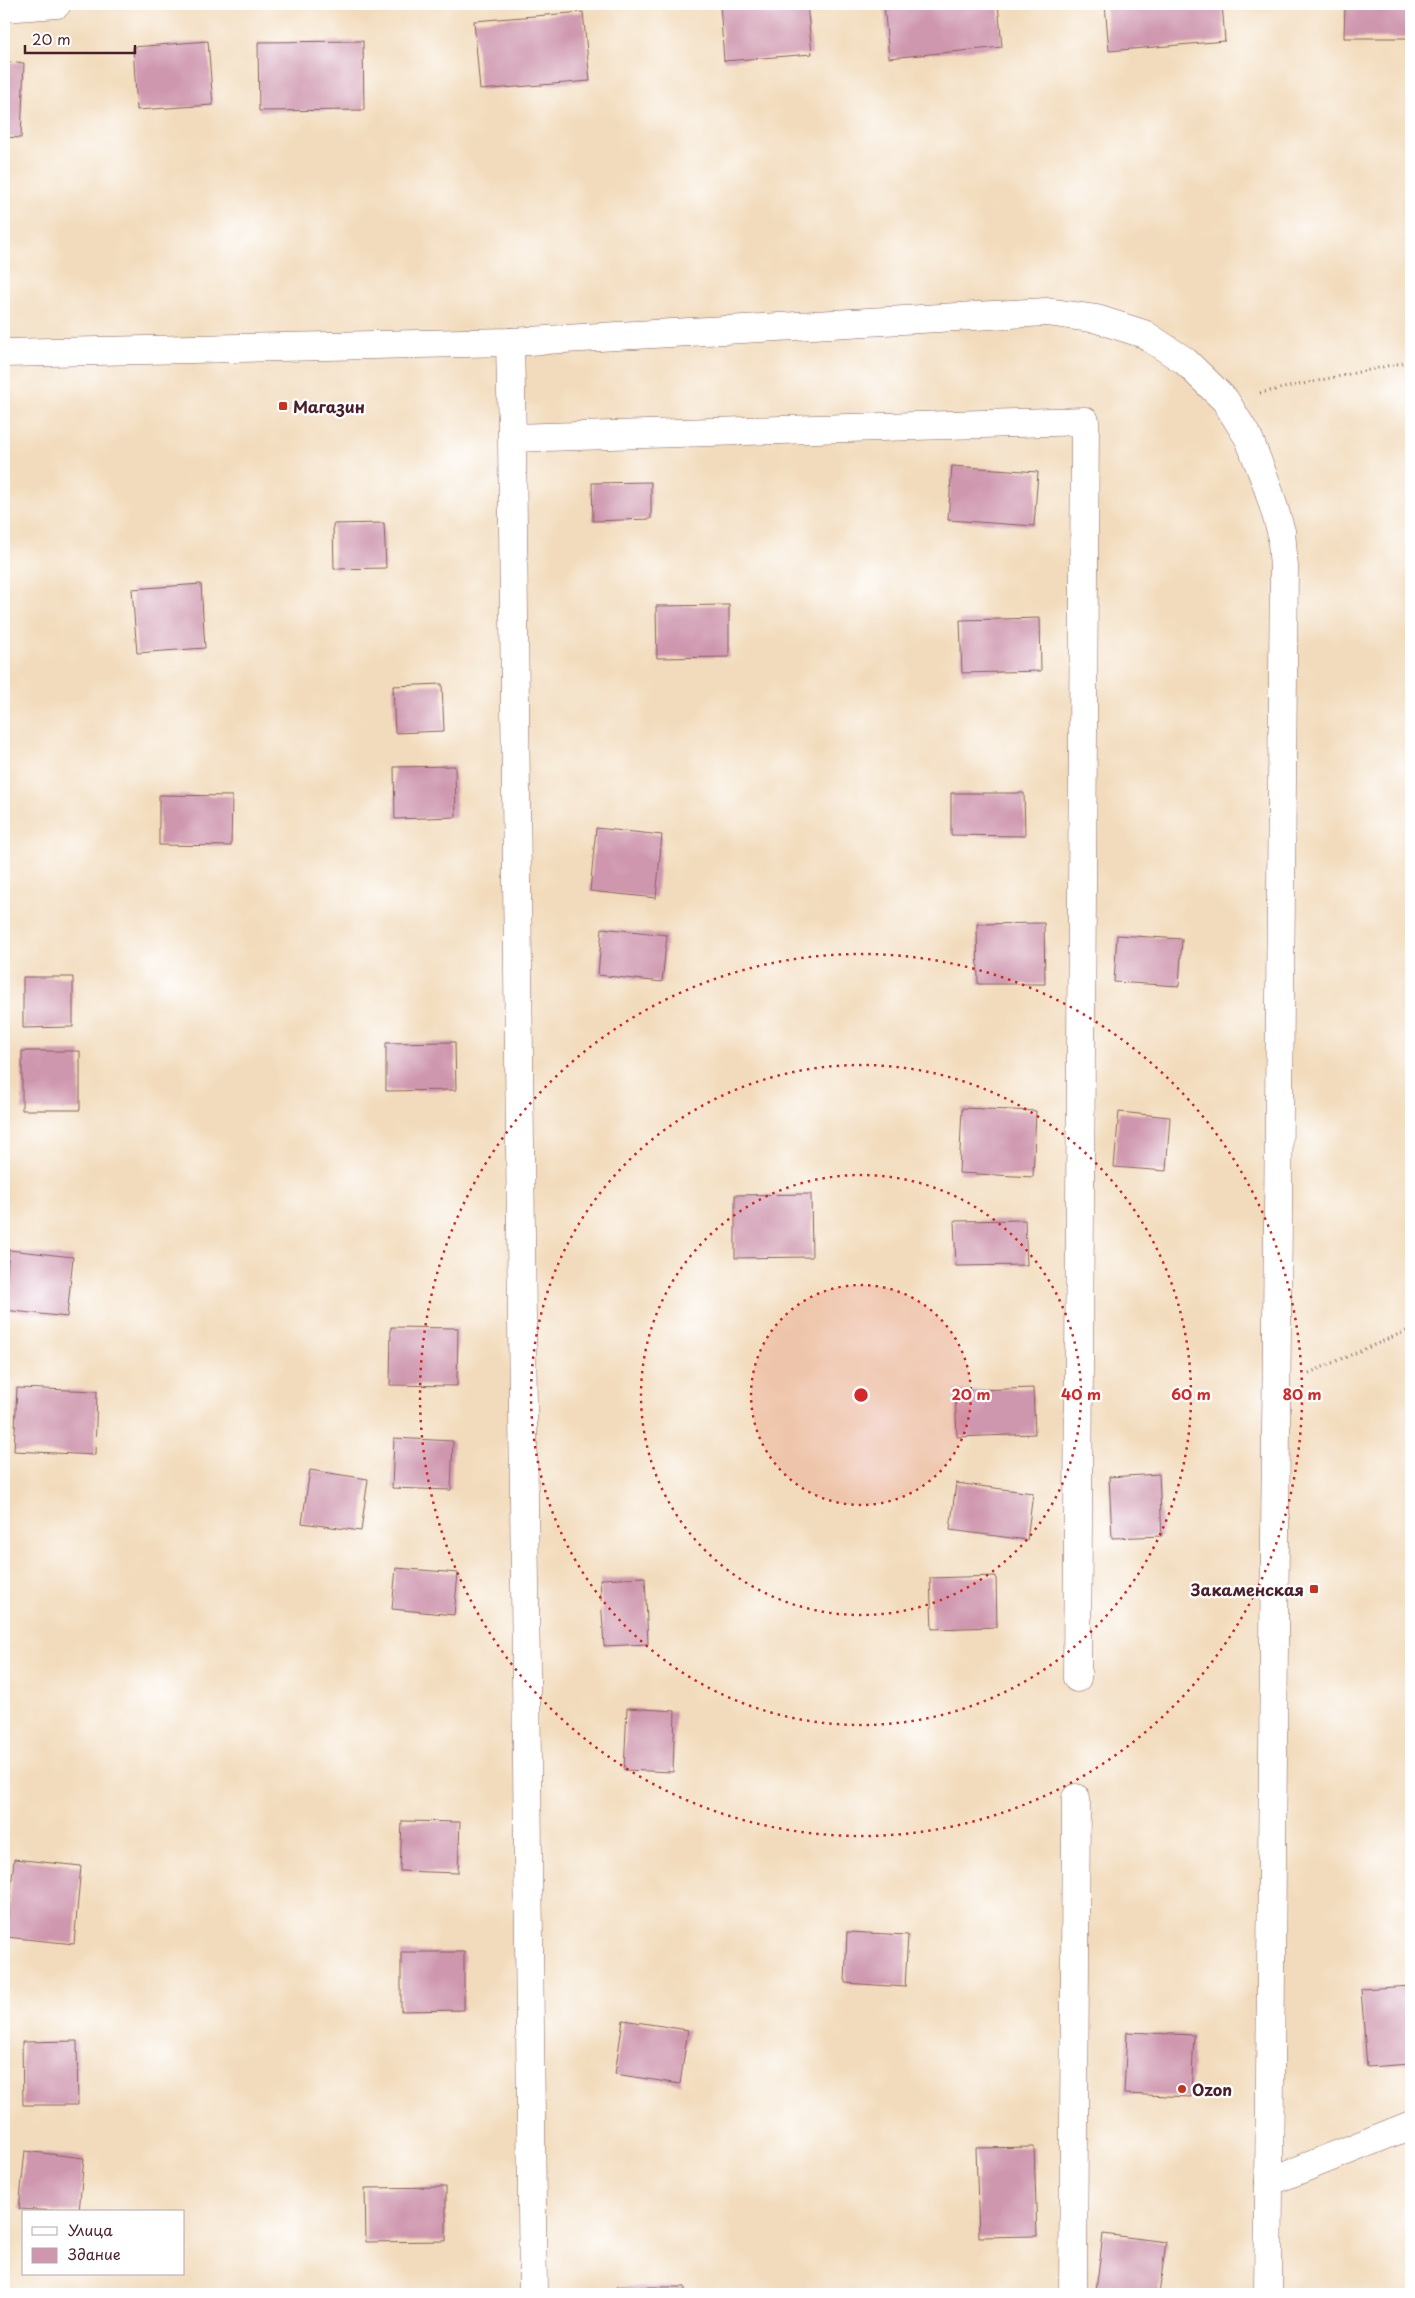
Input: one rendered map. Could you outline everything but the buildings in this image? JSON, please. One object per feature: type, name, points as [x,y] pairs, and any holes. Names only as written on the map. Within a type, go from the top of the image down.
[{"type":"main road","points":[[4,8],[57,4]]},
{"type":"main road","points":[[4,353],[510,342],[1046,312],[1097,319],[1144,334],[1185,362],[1225,400],[1248,439],[1267,485],[1281,531],[1284,567],[1268,2294]]},
{"type":"main road","points":[[510,342],[533,2294]]},
{"type":"main road","points":[[512,438],[1085,421],[1077,1678]]},
{"type":"main road","points":[[1072,2294],[1076,1798]]},
{"type":"main road","points":[[1269,2182],[1411,2125]]},
{"type":"path","points":[[1225,400],[1411,361]]},
{"type":"path","points":[[1276,1387],[1411,1329]]},
{"type":"place","name":"Магазин","points":[[283,406]]},
{"type":"place","name":"Закаменская","points":[[1314,1589]]},
{"type":"place","name":"Ozon","points":[[1182,2089]]}]
